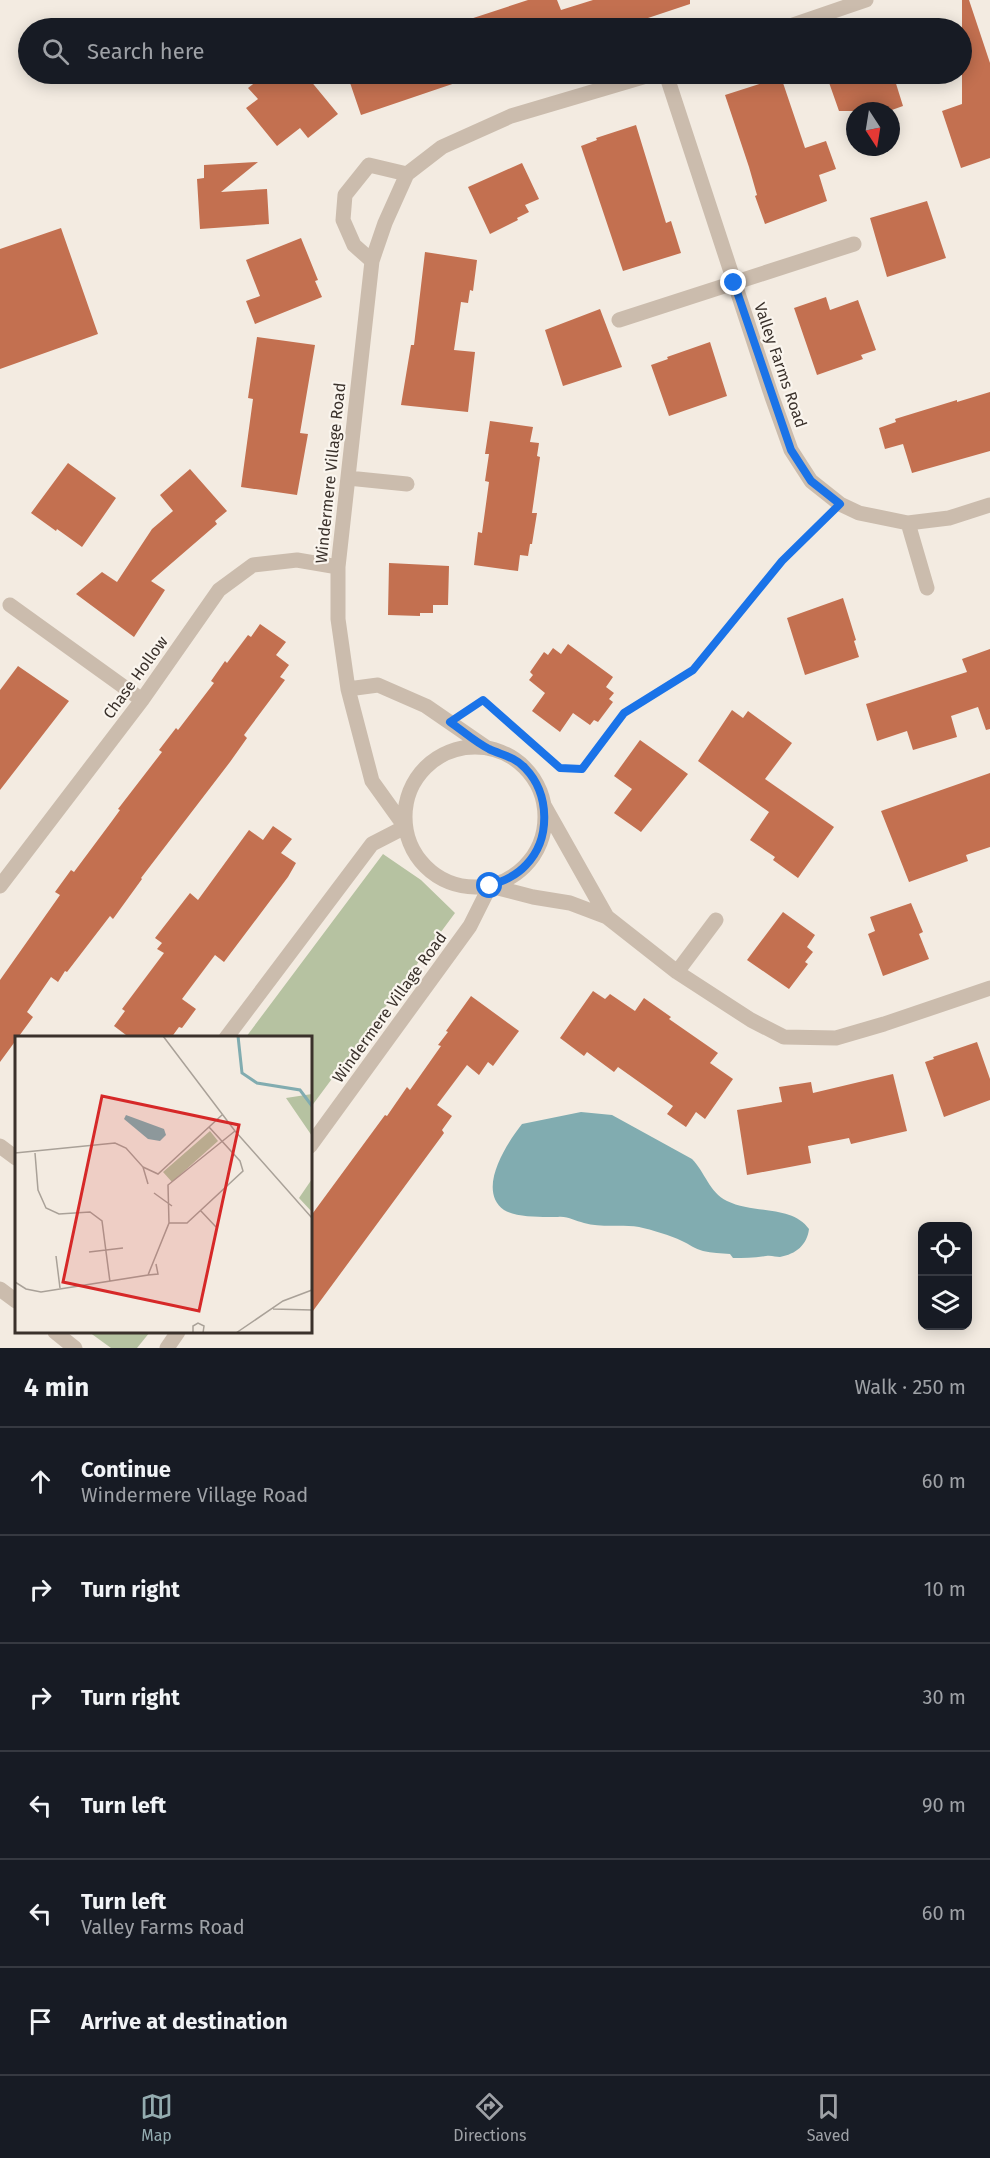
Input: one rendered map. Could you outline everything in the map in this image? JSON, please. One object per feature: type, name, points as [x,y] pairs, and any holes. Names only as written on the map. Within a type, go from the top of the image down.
[{"type":"street","points":[[813,18],[866,0]]},
{"type":"street","name":"Windermere Village Road","points":[[405,827],[372,781],[348,689],[338,619],[338,567],[372,261],[385,223],[407,174],[442,147],[511,116],[619,84]]},
{"type":"street","name":"Valley Farms Road","points":[[669,84],[791,450],[811,481],[840,504],[859,513],[908,523],[949,518],[990,505]]},
{"type":"street","points":[[372,261],[354,244],[343,220],[345,195],[369,165],[407,174]]},
{"type":"street","points":[[619,320],[854,244]]},
{"type":"street","points":[[348,478],[407,484]]},
{"type":"street","points":[[908,523],[927,588]]},
{"type":"street","name":"Chase Hollow","points":[[0,886],[142,700],[219,590],[253,565],[297,560],[338,567]]},
{"type":"street","points":[[10,605],[142,700]]},
{"type":"street","name":"Windermere Village Road","points":[[348,689],[378,685],[426,706],[487,748]]},
{"type":"street","name":"Windermere Village Road","points":[[607,916],[544,806],[537,785],[525,768],[508,755],[487,748],[465,747],[444,754],[425,766],[412,784],[405,805],[405,827],[412,849],[426,868],[444,881],[467,887],[490,886],[533,897],[570,903],[607,916],[677,972],[751,1020],[784,1037],[836,1038],[885,1024],[990,988]]},
{"type":"street","name":"Windermere Village Road","points":[[312,1143],[470,926],[490,886],[510,878],[526,865],[538,847],[544,826],[544,806]]},
{"type":"street","points":[[228,1036],[372,844],[405,827]]},
{"type":"street","points":[[677,972],[716,920]]},
{"type":"street","points":[[0,1146],[15,1157]]},
{"type":"street","points":[[0,1288],[15,1300]]},
{"type":"street","points":[[56,1333],[75,1348]]},
{"type":"street","points":[[167,1348],[177,1333]]},
{"type":"path","points":[[450,722],[483,700],[560,768],[582,769],[624,713],[693,670],[782,561],[840,504]]},
{"type":"green space","points":[[383,854],[421,880],[455,913],[312,1106],[312,1036],[247,1036]]},
{"type":"green space","points":[[90,1333],[149,1333],[137,1348],[111,1348]]},
{"type":"water","points":[[581,1112],[612,1115],[692,1159],[711,1187],[727,1201],[782,1213],[802,1221],[809,1229],[806,1240],[800,1248],[786,1256],[733,1258],[730,1254],[703,1251],[672,1237],[639,1227],[604,1226],[565,1217],[523,1216],[504,1210],[496,1201],[493,1179],[502,1154],[522,1124]]},
{"type":"building","points":[[528,0],[557,0],[561,10],[593,0],[690,0],[690,4],[648,18],[473,18]]},
{"type":"building","points":[[962,0],[969,0],[990,63],[990,158],[961,168],[942,111],[962,104],[962,84],[972,84],[972,18],[962,18]]},
{"type":"building","points":[[253,84],[313,84],[338,114],[308,138],[300,128],[277,146],[246,108],[258,99],[248,88]]},
{"type":"building","points":[[350,84],[452,84],[361,115]]},
{"type":"building","points":[[759,84],[783,84],[805,148],[826,141],[836,169],[819,175],[827,201],[765,224],[725,95]]},
{"type":"building","points":[[830,84],[896,84],[903,106],[900,107],[900,102],[846,102],[846,111],[839,111]]},
{"type":"building","points":[[636,125],[666,223],[671,221],[681,253],[623,271],[581,146],[597,140],[596,138]]},
{"type":"building","points":[[258,162],[221,192],[267,189],[269,224],[200,229],[197,179],[204,178],[204,165]]},
{"type":"building","points":[[522,163],[539,199],[525,205],[529,212],[517,218],[518,220],[490,234],[468,187]]},
{"type":"building","points":[[927,201],[946,258],[887,277],[870,218]]},
{"type":"building","points":[[61,228],[98,334],[0,369],[0,249]]},
{"type":"building","points":[[301,238],[318,280],[315,281],[322,297],[255,324],[246,301],[260,296],[246,260]]},
{"type":"building","points":[[425,252],[477,260],[473,291],[470,290],[468,303],[461,302],[454,350],[475,352],[468,412],[401,405],[411,345],[414,345]]},
{"type":"building","points":[[826,297],[830,310],[858,300],[876,350],[861,355],[863,359],[817,375],[794,308]]},
{"type":"building","points":[[600,309],[622,367],[563,386],[545,330]]},
{"type":"building","points":[[257,337],[315,345],[300,433],[308,434],[297,495],[241,487],[253,399],[248,398]]},
{"type":"building","points":[[710,342],[727,396],[669,416],[651,365]]},
{"type":"building","points":[[990,392],[990,451],[912,473],[903,444],[885,449],[879,428],[896,422],[895,419]]},
{"type":"building","points":[[490,421],[533,427],[530,442],[539,443],[537,456],[540,457],[532,513],[537,513],[532,544],[530,544],[528,556],[520,555],[518,571],[474,565],[478,532],[482,533],[489,482],[485,481],[489,454],[485,454]]},
{"type":"building","points":[[68,463],[116,498],[82,547],[31,513]]},
{"type":"building","points":[[190,469],[227,511],[215,521],[217,524],[151,581],[165,590],[134,637],[76,594],[102,572],[117,582],[152,529],[173,511],[160,495]]},
{"type":"building","points":[[389,563],[449,566],[448,605],[433,605],[433,613],[420,613],[420,616],[388,615]]},
{"type":"building","points":[[843,598],[859,657],[805,675],[787,618]]},
{"type":"building","points":[[260,624],[286,642],[276,655],[289,665],[280,677],[285,680],[244,735],[247,738],[230,762],[141,878],[113,919],[110,916],[58,982],[51,977],[27,1012],[33,1017],[19,1036],[15,1036],[15,1042],[0,1062],[0,980],[60,895],[55,892],[71,870],[74,872],[162,752],[159,750],[176,728],[178,730],[214,683],[211,681],[225,661],[227,663],[248,635],[251,637]]},
{"type":"building","points":[[568,644],[613,677],[606,687],[614,693],[609,699],[613,702],[598,722],[594,720],[590,725],[573,713],[560,732],[532,711],[545,693],[529,680],[533,675],[530,672],[544,652],[548,655],[553,648],[561,654]]},
{"type":"building","points":[[990,649],[990,729],[986,730],[978,707],[951,716],[957,737],[913,750],[907,731],[877,741],[866,704],[967,672],[962,659]]},
{"type":"building","points":[[18,666],[69,701],[0,790],[0,690]]},
{"type":"building","points":[[732,710],[743,718],[748,711],[792,743],[765,779],[834,827],[798,878],[773,860],[775,857],[750,840],[769,812],[698,761]]},
{"type":"building","points":[[640,740],[688,774],[641,832],[614,813],[632,789],[614,776]]},
{"type":"building","points":[[990,773],[990,847],[966,855],[968,861],[909,882],[881,811]]},
{"type":"building","points":[[273,826],[292,839],[281,853],[296,863],[288,877],[224,962],[215,955],[182,999],[196,1009],[182,1028],[179,1027],[172,1036],[127,1036],[114,1026],[125,1011],[122,1009],[164,953],[157,949],[162,943],[155,938],[190,893],[198,900],[249,830],[263,840]]},
{"type":"building","points":[[911,903],[923,932],[919,934],[929,959],[883,976],[868,934],[875,931],[870,917]]},
{"type":"building","points":[[783,912],[815,935],[807,947],[813,952],[805,962],[808,964],[789,989],[747,960]]},
{"type":"building","points":[[593,991],[605,999],[610,994],[635,1011],[644,998],[671,1017],[669,1019],[718,1053],[710,1063],[733,1079],[705,1119],[696,1112],[686,1127],[667,1114],[673,1106],[618,1067],[614,1072],[587,1052],[584,1056],[560,1038]]},
{"type":"building","points":[[471,996],[519,1031],[493,1066],[488,1062],[479,1075],[467,1065],[437,1105],[452,1116],[442,1130],[444,1133],[312,1312],[312,1214],[407,1087],[410,1090],[441,1046],[438,1045],[448,1032],[446,1031]]},
{"type":"building","points":[[977,1042],[990,1079],[990,1100],[944,1117],[925,1062]]},
{"type":"building","points":[[893,1074],[907,1131],[851,1144],[849,1138],[808,1146],[811,1163],[747,1175],[737,1110],[782,1102],[779,1087],[811,1082],[813,1093]]},
{"type":"route","points":[[490,886],[510,878],[526,865],[538,847],[544,826],[544,806],[537,785],[525,768],[508,755],[487,748],[450,722],[483,700],[560,768],[582,769],[624,713],[693,670],[782,561],[840,504],[811,481],[791,450],[734,283]]}]
